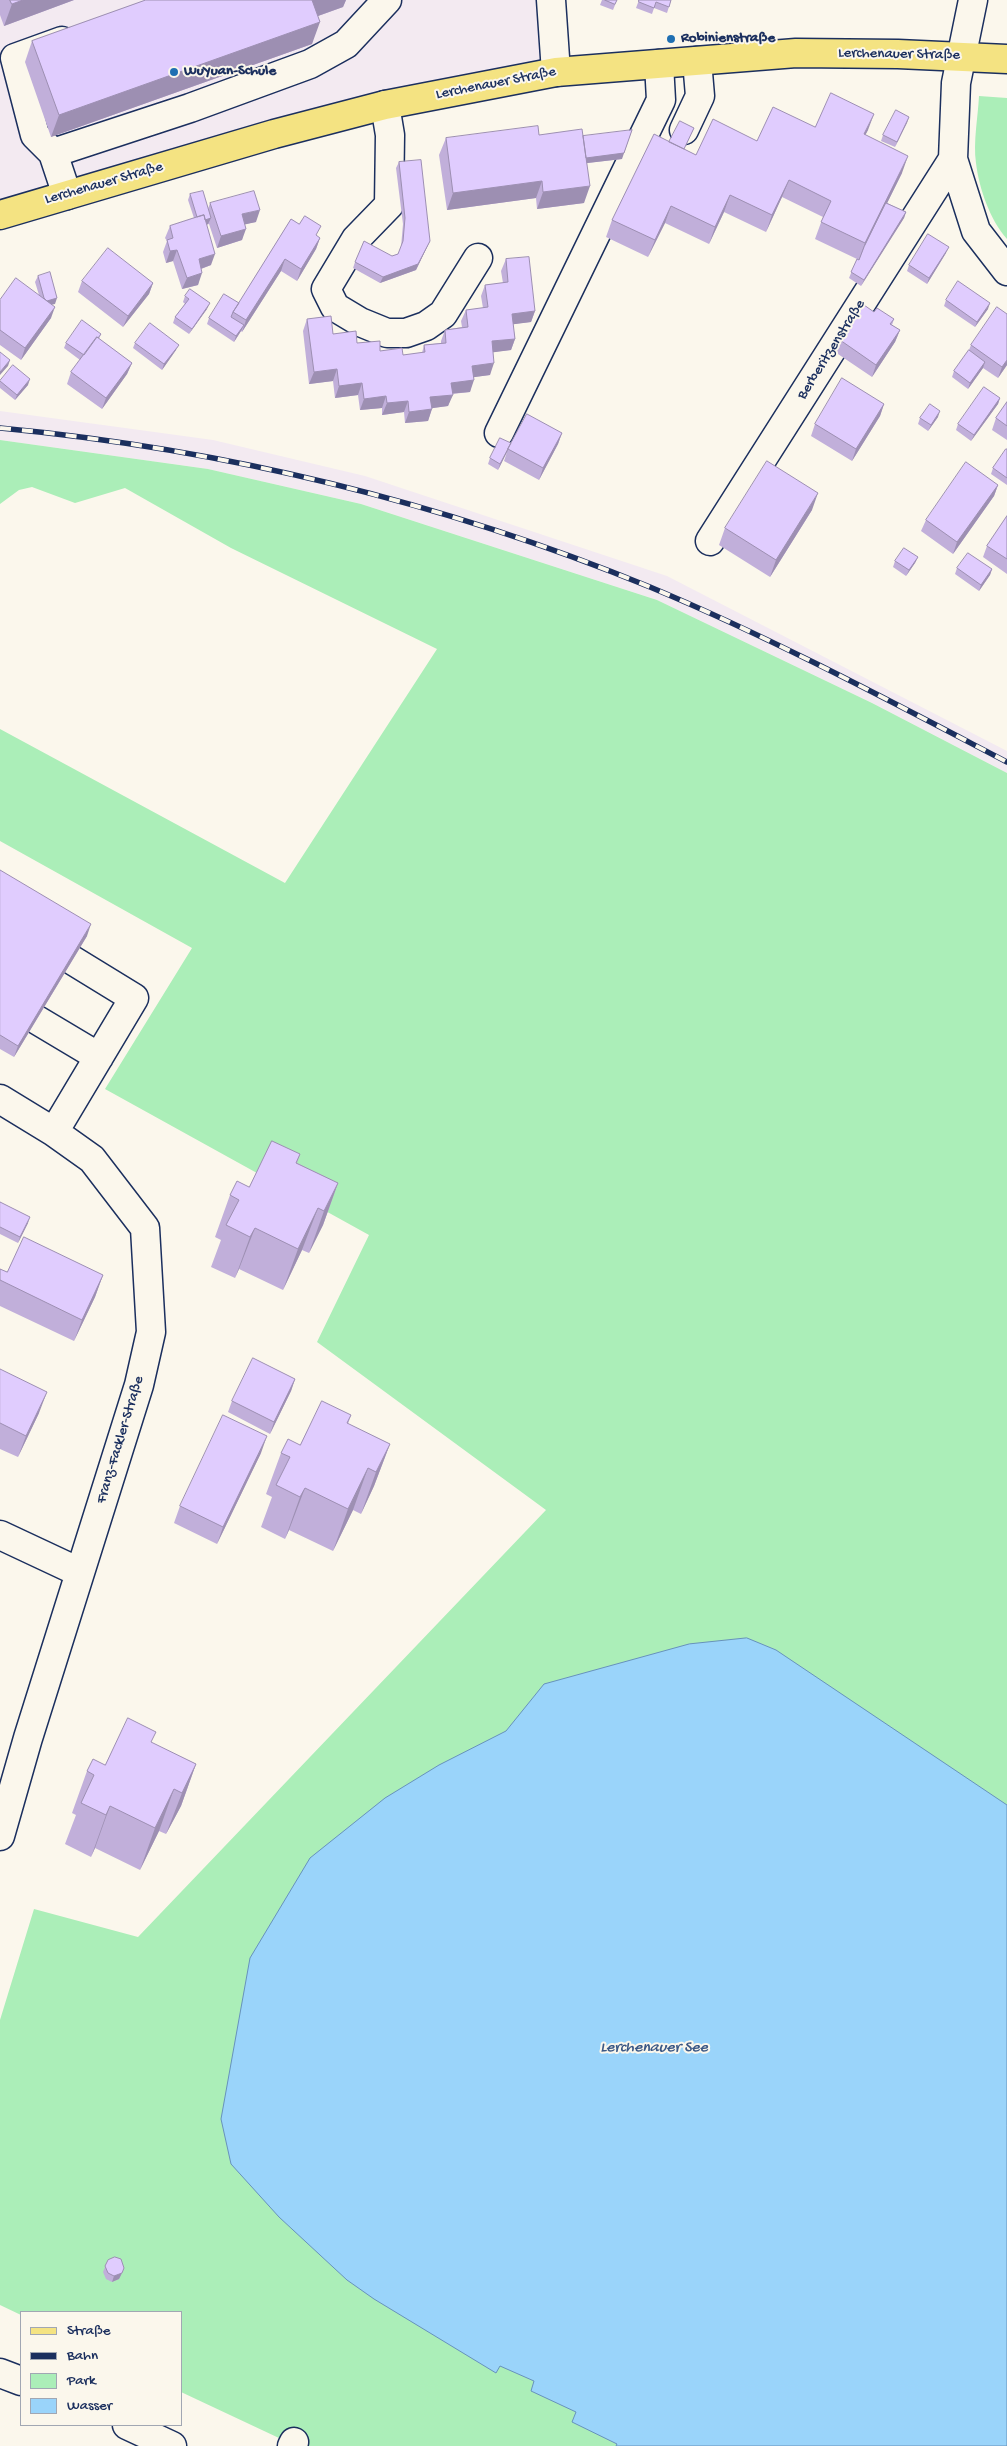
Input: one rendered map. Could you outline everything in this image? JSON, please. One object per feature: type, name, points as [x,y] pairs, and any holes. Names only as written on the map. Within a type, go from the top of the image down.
[{"type":"main road","name":"Lerchenauer Straße","points":[[0,215],[274,134],[385,105],[556,72],[796,53],[962,56],[1007,59]]},
{"type":"street","points":[[53,153],[190,108],[310,64],[346,44],[387,0]]},
{"type":"street","points":[[551,0],[556,72]]},
{"type":"street","points":[[973,0],[956,83],[953,159],[976,231],[1007,271]]},
{"type":"street","points":[[67,195],[53,153],[35,135],[15,58],[89,31]]},
{"type":"street","points":[[684,130],[700,96],[697,60]]},
{"type":"street","points":[[499,433],[661,100],[659,64]]},
{"type":"street","points":[[385,105],[390,135],[389,205],[356,239],[326,289],[335,307],[360,322],[387,333],[406,333],[426,326],[443,314],[478,258]]},
{"type":"street","name":"Berberitzenstraße","points":[[710,541],[953,159]]},
{"type":"street","points":[[54,1132],[134,998],[68,967]]},
{"type":"street","points":[[33,1026],[95,1063]]},
{"type":"street","name":"Franz-Fackler-Straße","points":[[0,1099],[54,1132],[92,1159],[145,1228],[150,1332],[139,1385],[79,1572],[0,1836]]},
{"type":"street","points":[[0,1535],[79,1572]]},
{"type":"street","points":[[0,2373],[20,2381]]},
{"type":"street","points":[[129,2426],[172,2446]]},
{"type":"shaded area","points":[[0,0],[547,0],[554,75],[0,210]]},
{"type":"shaded area","points":[[0,411],[213,440],[365,476],[667,576],[1007,751],[1007,773],[872,703],[657,600],[361,504],[208,469],[0,440]]},
{"type":"green space","points":[[979,96],[1007,98],[1007,239],[995,223],[977,173],[975,147]]},
{"type":"green space","points":[[0,440],[208,469],[361,504],[657,600],[872,703],[1007,773],[1007,2446],[296,2446],[182,2392],[182,2311],[20,2311],[20,2315],[0,2305],[0,2020],[34,1909],[138,1937],[546,1510],[317,1342],[369,1235],[105,1089],[192,948],[0,841],[0,729],[285,883],[437,649],[231,548],[125,488],[75,503],[32,487],[19,490],[0,504]]},
{"type":"water","name":"Lerchenauer See","points":[[747,1638],[776,1650],[1007,1805],[1007,2446],[616,2446],[617,2444],[572,2422],[576,2412],[531,2391],[534,2381],[500,2366],[496,2373],[374,2299],[347,2280],[279,2217],[231,2164],[221,2119],[250,1958],[310,1858],[385,1798],[439,1765],[506,1731],[544,1684],[689,1644]]},
{"type":"building","points":[[10,0],[23,0],[12,4]]},
{"type":"building","points":[[146,0],[312,0],[320,22],[59,115],[32,41]]},
{"type":"building","points":[[605,0],[617,0],[615,4]]},
{"type":"building","points":[[639,0],[671,0],[669,7],[656,2],[654,8],[639,2]]},
{"type":"building","points":[[831,93],[874,114],[864,134],[908,156],[865,243],[821,222],[831,201],[789,180],[772,215],[730,195],[715,227],[671,206],[655,240],[612,220],[654,134],[696,155],[713,119],[757,141],[773,107],[815,127]]},
{"type":"building","points":[[896,110],[909,117],[897,142],[883,135]]},
{"type":"building","points":[[680,121],[694,128],[684,149],[669,142]]},
{"type":"building","points":[[538,126],[539,135],[582,129],[590,186],[543,192],[542,181],[453,193],[446,138]]},
{"type":"building","points":[[632,130],[624,153],[586,158],[583,136]]},
{"type":"building","points":[[421,160],[430,241],[418,264],[383,277],[355,262],[364,241],[392,256],[398,254],[403,241],[405,218],[399,162]]},
{"type":"building","points":[[203,191],[211,218],[205,220],[204,215],[197,217],[190,194]]},
{"type":"building","points":[[254,191],[260,210],[242,214],[246,229],[221,236],[210,203]]},
{"type":"building","points":[[886,203],[906,212],[864,280],[851,272],[857,259],[859,260]]},
{"type":"building","points":[[204,215],[215,254],[199,259],[202,273],[187,278],[177,250],[170,251],[167,240],[173,238],[170,226]]},
{"type":"building","points":[[305,216],[321,226],[316,235],[320,238],[301,269],[285,259],[246,320],[233,312],[291,219],[299,224]]},
{"type":"building","points":[[928,234],[949,247],[929,278],[909,265]]},
{"type":"building","points":[[108,248],[153,283],[128,316],[82,281]]},
{"type":"building","points":[[529,257],[535,311],[512,314],[515,339],[492,341],[494,363],[472,366],[474,380],[451,383],[453,395],[430,397],[432,409],[409,412],[408,401],[387,403],[386,396],[364,399],[362,383],[339,386],[337,369],[314,372],[307,319],[331,316],[333,334],[356,331],[357,343],[380,341],[380,351],[402,348],[403,355],[425,352],[424,345],[446,343],[445,330],[468,327],[466,310],[488,307],[485,285],[508,282],[506,259]]},
{"type":"building","points":[[50,272],[57,298],[47,301],[44,298],[38,276]]},
{"type":"building","points":[[16,278],[55,307],[25,348],[0,330],[0,300]]},
{"type":"building","points":[[958,281],[990,303],[977,322],[946,300]]},
{"type":"building","points":[[190,289],[210,303],[192,329],[175,317],[189,299],[185,296]]},
{"type":"building","points":[[224,294],[239,303],[231,317],[244,325],[236,336],[209,318]]},
{"type":"building","points":[[864,305],[874,312],[877,308],[894,319],[890,324],[900,330],[876,365],[840,340]]},
{"type":"building","points":[[997,307],[1007,314],[1007,360],[1002,367],[971,345]]},
{"type":"building","points":[[82,320],[101,334],[84,355],[66,343]]},
{"type":"building","points":[[150,323],[179,345],[164,364],[135,343]]},
{"type":"building","points":[[97,337],[132,363],[106,398],[71,372]]},
{"type":"building","points":[[969,350],[985,362],[970,383],[954,371]]},
{"type":"building","points":[[0,352],[10,360],[0,372]]},
{"type":"building","points":[[13,365],[30,379],[17,395],[0,381]]},
{"type":"building","points":[[842,378],[884,404],[856,449],[815,424]]},
{"type":"building","points":[[984,387],[1000,398],[974,435],[958,424]]},
{"type":"building","points":[[1007,402],[1007,426],[996,418]]},
{"type":"building","points":[[930,404],[940,411],[931,425],[920,418]]},
{"type":"building","points":[[527,414],[562,433],[543,468],[508,449]]},
{"type":"building","points":[[500,438],[511,443],[500,464],[490,458]]},
{"type":"building","points":[[1007,449],[1007,478],[993,468]]},
{"type":"building","points":[[767,461],[818,493],[776,560],[725,528]]},
{"type":"building","points":[[966,462],[998,485],[957,542],[926,520]]},
{"type":"building","points":[[1007,516],[1007,559],[987,546]]},
{"type":"building","points":[[904,548],[918,557],[909,570],[895,561]]},
{"type":"building","points":[[968,553],[992,569],[981,585],[957,568]]},
{"type":"building","points":[[0,870],[91,924],[18,1046],[0,1035]]},
{"type":"building","points":[[272,1141],[300,1154],[296,1163],[338,1183],[324,1211],[318,1208],[298,1249],[255,1228],[250,1237],[226,1225],[239,1200],[230,1195],[237,1181],[249,1187]]},
{"type":"building","points":[[0,1202],[30,1217],[20,1237],[0,1227]]},
{"type":"building","points":[[24,1237],[103,1275],[82,1320],[0,1280],[0,1269],[7,1272]]},
{"type":"building","points":[[253,1358],[295,1379],[274,1422],[232,1401]]},
{"type":"building","points":[[0,1369],[47,1392],[26,1436],[0,1423]]},
{"type":"building","points":[[322,1401],[351,1415],[347,1423],[390,1444],[376,1472],[368,1468],[348,1509],[305,1488],[300,1497],[276,1485],[290,1457],[281,1453],[288,1439],[300,1445]]},
{"type":"building","points":[[223,1415],[267,1436],[223,1527],[180,1506]]},
{"type":"building","points":[[128,1718],[156,1732],[151,1742],[196,1764],[182,1793],[174,1789],[155,1828],[110,1806],[106,1815],[81,1803],[94,1775],[87,1771],[93,1759],[105,1765]]},
{"type":"building","points":[[115,2257],[121,2259],[124,2268],[122,2273],[114,2276],[108,2273],[105,2266],[108,2260]]},
{"type":"railway","points":[[0,428],[83,437],[249,465],[412,505],[492,529],[650,587],[741,627],[1007,762]]},
{"type":"place","name":"Robinienstraße","points":[[671,39]]},
{"type":"place","name":"WuYuan-Schule","points":[[174,72]]}]
